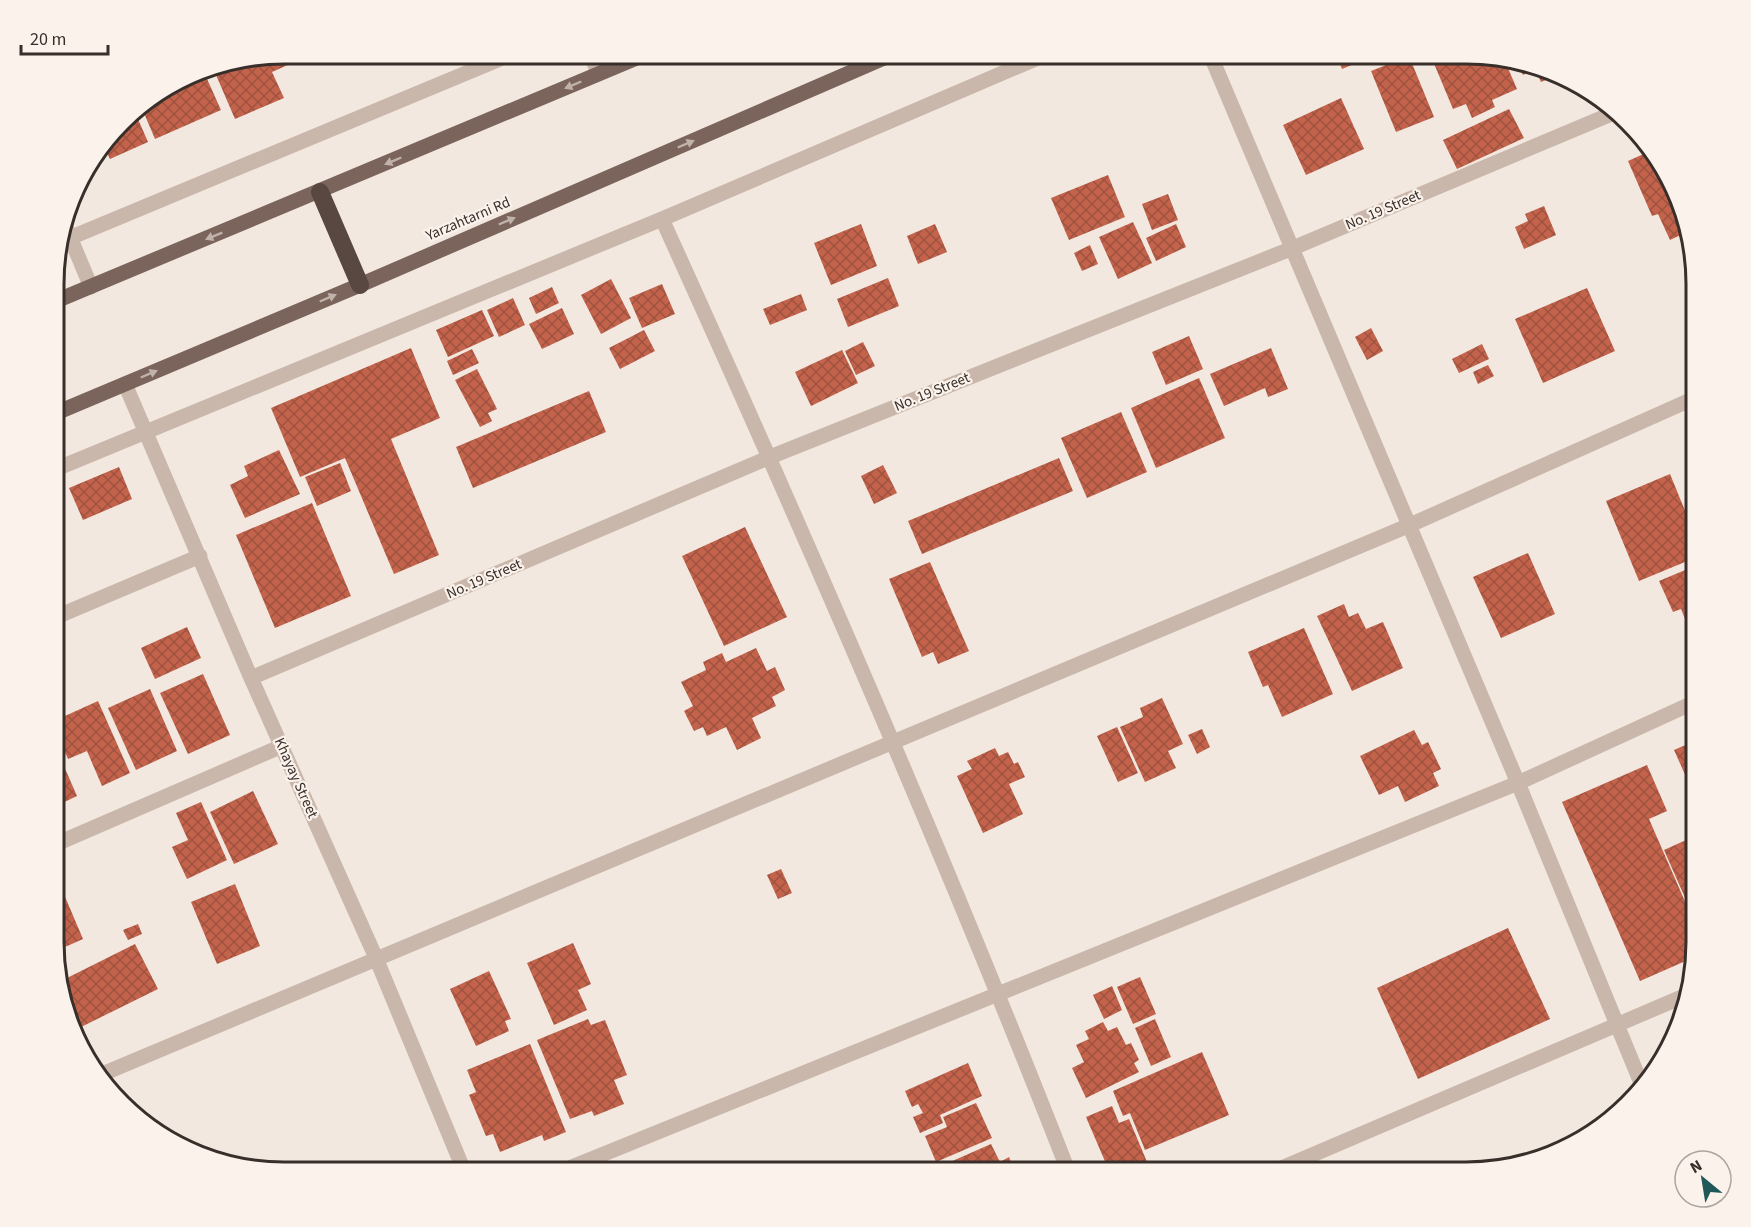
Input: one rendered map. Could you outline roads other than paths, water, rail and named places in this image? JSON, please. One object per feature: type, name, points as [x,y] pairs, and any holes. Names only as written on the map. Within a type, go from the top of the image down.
[{"type":"highway","points":[[320,192],[360,285]]},
{"type":"main road","points":[[64,298],[622,64]]},
{"type":"main road","name":"Yarzahtarni Rd","points":[[64,410],[360,285],[870,64]]},
{"type":"street","points":[[71,233],[487,64]]},
{"type":"street","points":[[594,64],[598,74]]},
{"type":"street","points":[[64,466],[662,219],[1024,64]]},
{"type":"street","points":[[1214,64],[1410,525],[1639,1079]]},
{"type":"street","name":"No. 19 Street","points":[[252,678],[770,457],[1293,248],[1608,115]]},
{"type":"street","points":[[662,219],[770,457],[893,741],[999,993],[1064,1162]]},
{"type":"street","points":[[69,242],[91,286]]},
{"type":"street","name":"Khayay Street","points":[[125,384],[376,957],[460,1162]]},
{"type":"street","points":[[107,1072],[376,957],[1410,525],[1686,401]]},
{"type":"street","points":[[64,614],[200,556]]},
{"type":"street","points":[[584,1162],[1518,783],[1686,706]]},
{"type":"street","points":[[64,841],[282,746]]},
{"type":"street","points":[[1296,1162],[1679,998]]}]
